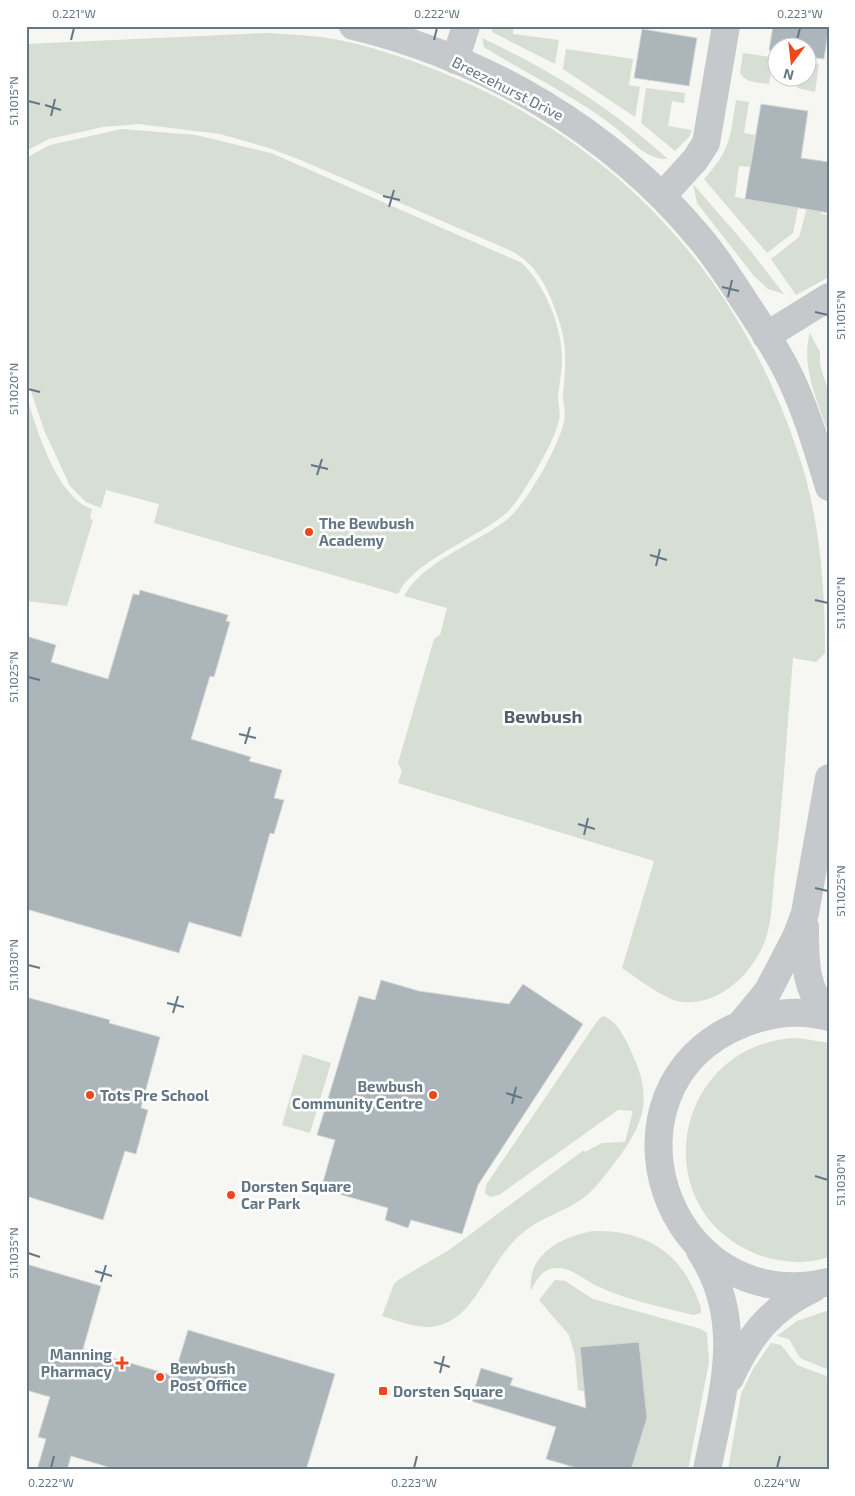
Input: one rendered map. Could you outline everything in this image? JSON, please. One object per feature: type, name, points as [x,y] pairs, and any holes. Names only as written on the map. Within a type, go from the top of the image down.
[{"type":"street","name":"Breezehurst Drive","points":[[353,26],[391,37],[455,60],[534,98],[575,123],[627,163],[662,196],[700,238],[786,368],[804,408],[829,487]]},
{"type":"street","points":[[455,60],[466,26]]},
{"type":"street","points":[[662,196],[695,160],[706,144],[726,26]]},
{"type":"street","points":[[766,336],[829,296]]},
{"type":"street","points":[[829,778],[805,913],[806,968],[815,999],[829,1016]]},
{"type":"street","points":[[740,1025],[756,1007],[776,978],[805,913]]},
{"type":"street","points":[[707,1470],[725,1388],[728,1353],[724,1311],[713,1275],[670,1207],[662,1180],[658,1146],[662,1117],[675,1085],[690,1062],[714,1039],[752,1019],[784,1013],[829,1016]]},
{"type":"street","points":[[693,1241],[727,1268],[751,1279],[783,1286],[826,1283]]},
{"type":"street","points":[[725,1388],[745,1349],[766,1320],[788,1301],[826,1283]]},
{"type":"shaded area","points":[[493,26],[513,28],[513,34],[559,40],[555,64],[492,32]]},
{"type":"shaded area","points":[[266,33],[315,36],[339,40],[373,48],[423,65],[516,107],[572,142],[623,183],[669,228],[710,278],[745,333],[775,392],[799,456],[812,504],[820,553],[825,653],[816,662],[793,658],[772,906],[770,924],[765,941],[752,965],[743,976],[733,985],[709,999],[696,1002],[675,1000],[651,988],[622,968],[654,861],[398,783],[402,771],[398,763],[434,639],[440,635],[447,608],[404,596],[412,584],[435,564],[492,530],[512,514],[531,491],[540,476],[561,433],[564,422],[565,359],[563,333],[547,290],[535,271],[527,262],[507,249],[303,161],[269,148],[220,134],[138,124],[103,127],[49,139],[26,151],[26,44]]},
{"type":"shaded area","points":[[482,38],[580,91],[646,140],[668,159],[660,159],[646,153],[587,108],[484,47]]},
{"type":"shaded area","points":[[566,49],[633,59],[629,85],[640,87],[635,117],[563,69]]},
{"type":"shaded area","points":[[743,53],[768,57],[768,84],[753,82],[743,77],[740,73]]},
{"type":"shaded area","points":[[646,88],[685,93],[684,103],[672,101],[668,126],[692,130],[689,137],[675,151],[641,123]]},
{"type":"shaded area","points":[[797,88],[816,88],[815,92]]},
{"type":"shaded area","points":[[736,100],[749,102],[744,133],[755,135],[750,167],[739,166],[735,197],[798,208],[793,233],[767,253],[704,179],[720,160],[728,142]]},
{"type":"shaded area","points":[[122,129],[196,135],[271,153],[522,263],[545,295],[551,307],[559,334],[562,360],[558,398],[560,415],[557,428],[547,451],[519,498],[504,515],[430,561],[405,583],[398,594],[154,523],[159,504],[106,490],[101,508],[86,502],[70,486],[44,430],[26,376],[26,158],[50,145]]},
{"type":"shaded area","points":[[693,184],[746,245],[784,294],[768,289],[754,276],[697,203]]},
{"type":"shaded area","points":[[808,204],[822,207],[821,214],[829,215],[829,277],[796,295],[771,259],[799,237]]},
{"type":"shaded area","points":[[810,333],[820,352],[820,365],[829,393],[829,436],[809,372],[807,359]]},
{"type":"shaded area","points":[[26,394],[42,442],[58,476],[68,491],[79,502],[92,509],[90,519],[93,520],[67,606],[26,601]]},
{"type":"shaded area","points":[[603,1016],[618,1027],[626,1040],[640,1074],[643,1088],[644,1102],[641,1115],[637,1127],[623,1152],[589,1193],[520,1235],[504,1252],[475,1298],[458,1316],[440,1325],[424,1327],[382,1316],[394,1284],[398,1280],[449,1250],[584,1150],[585,1152],[602,1143],[625,1142],[633,1111],[618,1110],[499,1195],[490,1197],[485,1193],[486,1185],[598,1020]]},
{"type":"shaded area","points":[[798,1038],[829,1043],[829,1257],[820,1260],[791,1262],[772,1259],[754,1253],[719,1230],[696,1200],[687,1165],[688,1129],[701,1095],[724,1066],[756,1046]]},
{"type":"shaded area","points":[[303,1054],[331,1063],[310,1133],[282,1125]]},
{"type":"shaded area","points":[[594,1231],[610,1231],[640,1238],[665,1252],[685,1274],[701,1307],[701,1313],[693,1315],[632,1299],[597,1286],[573,1272],[558,1268],[544,1272],[535,1282],[531,1291],[531,1278],[535,1267],[549,1249],[570,1237]]},
{"type":"shaded area","points":[[555,1280],[565,1281],[593,1299],[701,1329],[707,1333],[709,1362],[688,1470],[566,1470],[601,1395],[578,1390],[575,1356],[569,1335],[539,1300]]},
{"type":"shaded area","points":[[829,1310],[829,1370],[800,1358],[789,1339],[777,1336],[797,1321]]},
{"type":"shaded area","points":[[771,1343],[781,1345],[797,1365],[829,1377],[829,1470],[728,1470],[741,1394],[753,1369]]},
{"type":"building","points":[[773,26],[829,26],[824,59],[818,58],[818,38],[771,38]]},
{"type":"building","points":[[642,29],[697,38],[689,86],[634,78]]},
{"type":"building","points":[[761,104],[808,111],[801,158],[829,162],[829,213],[745,199]]},
{"type":"building","points":[[140,590],[228,615],[226,621],[230,622],[214,677],[210,676],[191,739],[251,757],[249,761],[282,770],[274,798],[284,800],[274,834],[270,833],[241,937],[189,922],[179,953],[26,909],[26,636],[56,645],[51,662],[108,679],[133,594],[139,595]]},
{"type":"building","name":"Bewbush Community Centre","points":[[381,980],[419,991],[509,1004],[523,984],[583,1024],[478,1185],[462,1234],[411,1220],[408,1228],[385,1220],[388,1208],[321,1189],[335,1140],[317,1135],[359,996],[375,1000]]},
{"type":"building","points":[[26,997],[110,1020],[109,1023],[160,1037],[141,1108],[148,1110],[136,1154],[125,1151],[103,1220],[26,1196]]},
{"type":"building","points":[[26,1264],[101,1286],[83,1349],[174,1376],[188,1330],[335,1374],[306,1470],[118,1470],[71,1456],[67,1470],[37,1470],[46,1439],[38,1437],[50,1397],[26,1390]]},
{"type":"building","points":[[639,1342],[647,1418],[631,1470],[584,1470],[546,1459],[556,1427],[471,1401],[481,1368],[513,1378],[510,1385],[586,1408],[580,1347]]},
{"type":"place","name":"The Bewbush Academy","points":[[309,532]]},
{"type":"place","name":"Tots Pre School","points":[[90,1095]]},
{"type":"place","name":"Bewbush Community Centre","points":[[433,1095]]},
{"type":"place","name":"Dorsten Square Car Park","points":[[231,1195]]},
{"type":"place","name":"Manning Pharmacy","points":[[122,1363]]},
{"type":"place","name":"Bewbush Post Office","points":[[160,1377]]},
{"type":"place","name":"Dorsten Square","points":[[383,1391]]},
{"type":"district","name":"Bewbush","points":[[543,716]]}]
